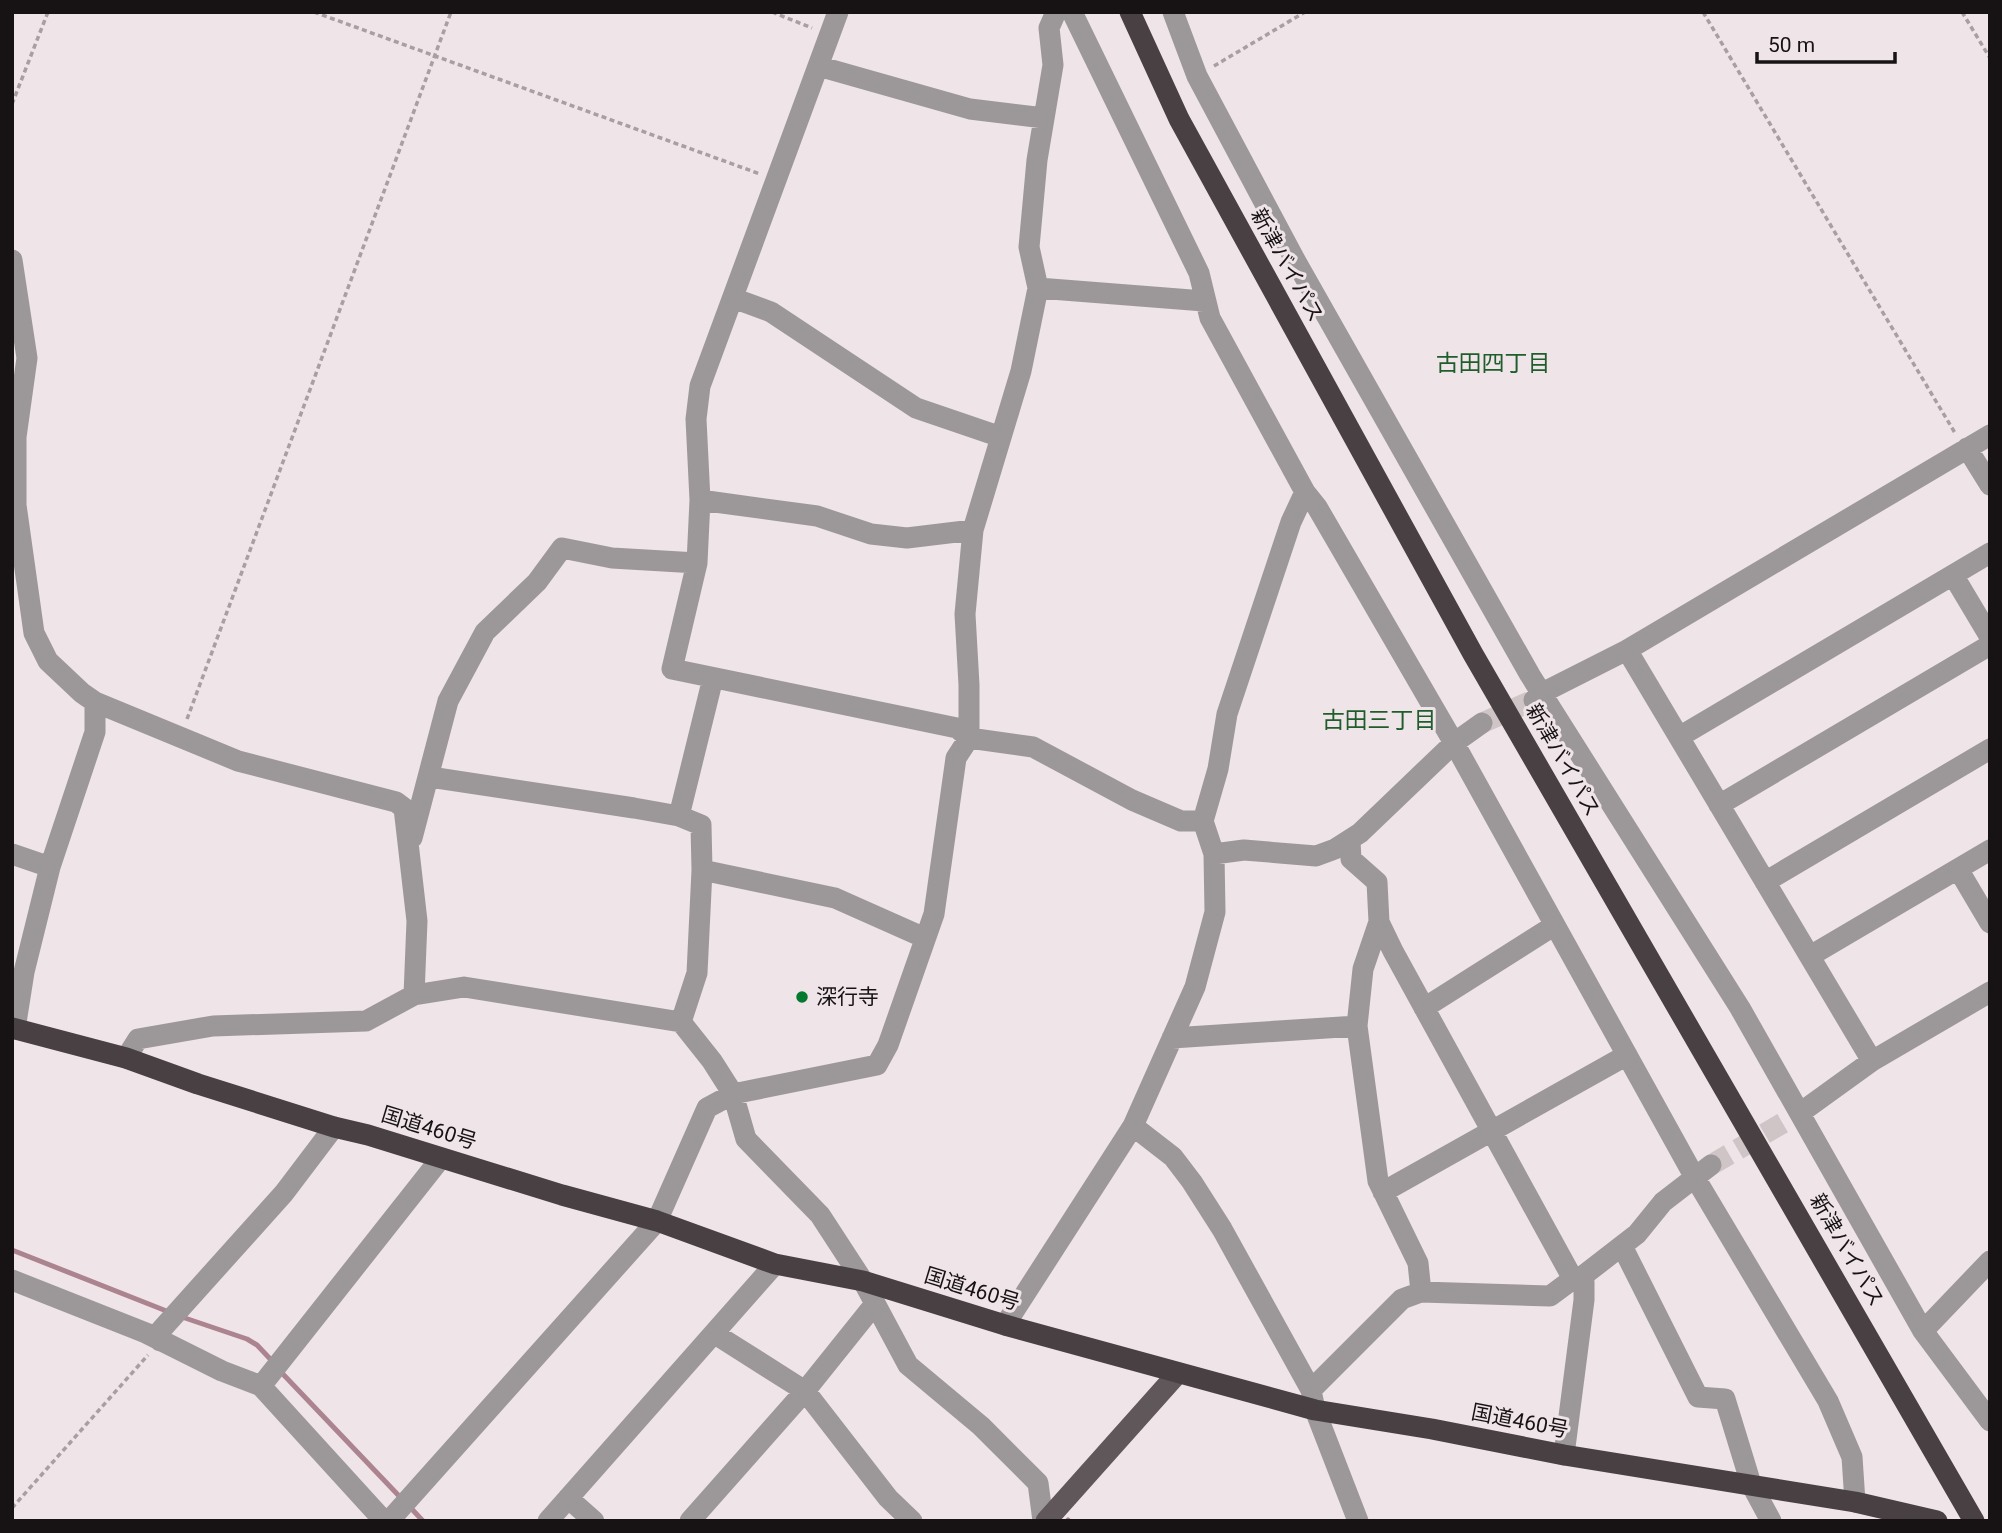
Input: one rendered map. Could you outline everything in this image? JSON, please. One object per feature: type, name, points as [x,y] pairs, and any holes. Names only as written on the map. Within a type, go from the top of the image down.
[{"type":"highway","name":"新津バイパス","points":[[1130,12],[1178,120],[1474,654],[1974,1521]]},
{"type":"highway","name":"国道460号","points":[[14,1029],[126,1058],[334,1127],[657,1221],[775,1264],[863,1281],[1005,1325],[1178,1373],[1564,1455],[1855,1502],[1937,1521]]},
{"type":"main road","points":[[1044,1521],[1178,1373]]},
{"type":"street","points":[[838,12],[700,386],[696,419],[700,500],[697,563],[672,669],[957,728],[969,738],[1033,747],[1132,800],[1181,821],[1203,821]]},
{"type":"street","points":[[12,1280],[146,1333],[261,1386],[386,1521],[657,1221],[707,1108],[733,1094],[877,1065],[888,1045],[934,914],[956,758],[969,738],[965,614],[973,530],[1021,371],[1038,288],[1029,247],[1037,160],[1053,65],[1049,28],[1056,12]]},
{"type":"street","points":[[1072,12],[1199,273],[1210,318],[1305,492],[1317,507],[1454,743],[1628,1055],[1702,1170],[1828,1401],[1852,1457],[1855,1502]]},
{"type":"street","points":[[1173,12],[1198,76],[1340,341],[1523,663],[1538,697],[1740,1008],[1923,1331],[1990,1421]]},
{"type":"street","points":[[818,66],[970,109],[1044,118]]},
{"type":"street","points":[[12,260],[27,358],[16,437],[16,505],[34,633],[48,661],[95,702],[177,736],[238,761],[396,802],[404,808],[417,921],[414,995]]},
{"type":"street","points":[[1038,288],[1204,301]]},
{"type":"street","points":[[733,298],[771,312],[916,408],[1001,437]]},
{"type":"street","points":[[1538,697],[1627,650],[1990,435]]},
{"type":"street","points":[[1968,448],[1990,485]]},
{"type":"street","points":[[1005,1325],[1133,1126],[1195,987],[1215,912],[1214,854],[1203,821],[1219,769],[1227,714],[1291,522],[1305,492]]},
{"type":"street","points":[[700,500],[817,516],[871,534],[907,538],[973,530]]},
{"type":"street","points":[[410,844],[430,777],[448,701],[485,632],[537,582],[562,548],[612,558],[697,563]]},
{"type":"street","points":[[1679,737],[1990,553]]},
{"type":"street","points":[[1953,575],[1990,637]]},
{"type":"street","points":[[1719,805],[1990,645]]},
{"type":"street","points":[[1627,650],[1872,1061]]},
{"type":"street","points":[[679,816],[713,678]]},
{"type":"street","points":[[14,1029],[24,972],[50,866],[95,732],[95,702]]},
{"type":"street","points":[[1214,854],[1244,850],[1317,856],[1350,841],[1454,743],[1482,723]]},
{"type":"street","points":[[1765,882],[1990,750]]},
{"type":"street","points":[[430,777],[679,816],[701,825],[702,870],[697,973],[681,1022]]},
{"type":"street","points":[[1350,841],[1351,859],[1377,882],[1379,922],[1363,969],[1357,1026],[1378,1181],[1418,1263],[1422,1292]]},
{"type":"street","points":[[1810,956],[1990,850]]},
{"type":"street","points":[[12,854],[50,866]]},
{"type":"street","points":[[1958,869],[1990,923]]},
{"type":"street","points":[[702,870],[835,898],[925,938]]},
{"type":"street","points":[[1379,922],[1424,1008],[1578,1277],[1584,1300],[1564,1455]]},
{"type":"street","points":[[1424,1008],[1555,925]]},
{"type":"street","points":[[126,1058],[138,1039],[214,1026],[366,1021],[414,995],[464,987],[681,1022],[712,1061],[733,1094],[746,1139],[820,1215],[863,1281],[908,1365],[981,1426],[1038,1483],[1044,1521]]},
{"type":"street","points":[[1800,1113],[1872,1061],[1990,992]]},
{"type":"street","points":[[1172,1038],[1357,1026]]},
{"type":"street","points":[[1383,1192],[1628,1055]]},
{"type":"street","points":[[1133,1126],[1173,1157],[1222,1230],[1313,1400],[1358,1521]]},
{"type":"street","points":[[160,1341],[161,1330],[284,1193],[334,1127]]},
{"type":"street","points":[[261,1386],[442,1158]]},
{"type":"street","points":[[1313,1400],[1402,1299],[1422,1292],[1550,1296],[1637,1234],[1663,1202],[1702,1170]]},
{"type":"street","points":[[1622,1246],[1698,1397],[1725,1399],[1751,1485],[1771,1521]]},
{"type":"street","points":[[1923,1331],[1990,1261]]},
{"type":"street","points":[[548,1521],[775,1264]]},
{"type":"street","points":[[690,1521],[805,1391],[874,1305]]},
{"type":"street","points":[[715,1334],[805,1391],[888,1498],[912,1521]]},
{"type":"street","points":[[568,1498],[594,1521]]},
{"type":"path","points":[[12,104],[48,12]]},
{"type":"path","points":[[314,12],[763,174],[774,181]]},
{"type":"path","points":[[177,736],[190,713],[451,12]]},
{"type":"path","points":[[772,12],[830,35]]},
{"type":"path","points":[[1198,76],[1305,12]]},
{"type":"path","points":[[1703,12],[1950,428],[1968,448]]},
{"type":"path","points":[[1962,12],[1990,58]]},
{"type":"path","points":[[12,1508],[160,1341]]},
{"type":"waterway","points":[[12,1250],[169,1312]]},
{"type":"waterway","points":[[182,1317],[247,1339],[257,1345],[274,1363]]},
{"type":"waterway","points":[[280,1371],[401,1498]]},
{"type":"waterway","points":[[408,1505],[423,1521]]},
{"type":"tunnel","points":[[1482,723],[1534,700]]},
{"type":"tunnel","points":[[1711,1165],[1800,1113]]},
{"type":"place","name":"深行寺","points":[[802,997]]},
{"type":"district","name":"古田四丁目","points":[[1493,363]]},
{"type":"district","name":"古田三丁目","points":[[1379,720]]}]
